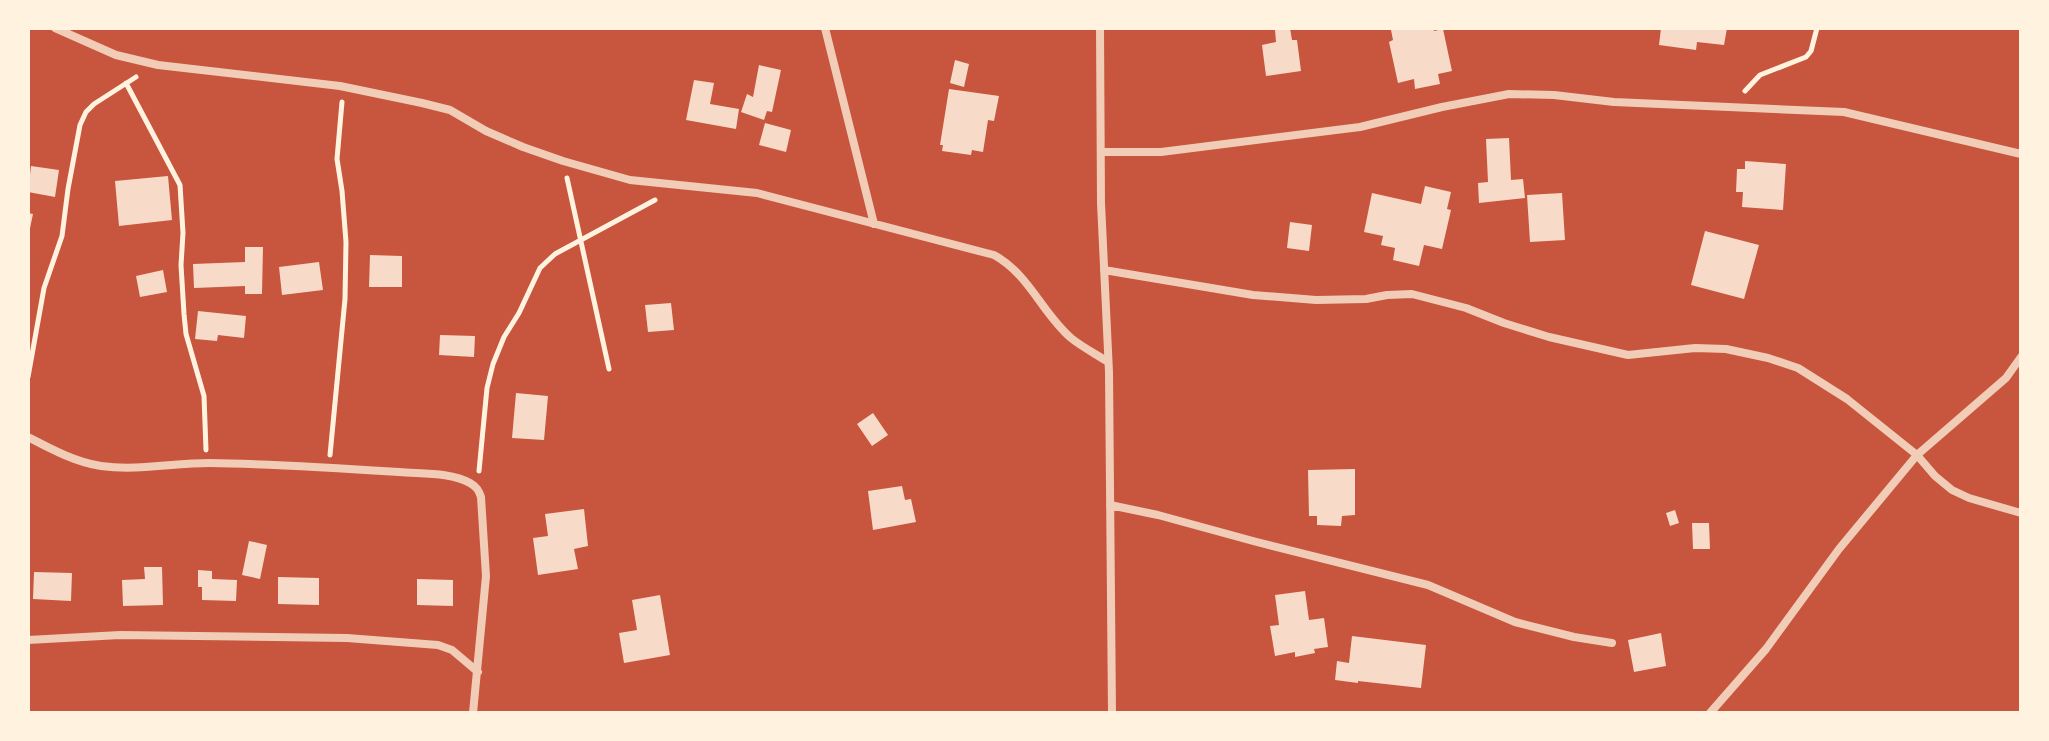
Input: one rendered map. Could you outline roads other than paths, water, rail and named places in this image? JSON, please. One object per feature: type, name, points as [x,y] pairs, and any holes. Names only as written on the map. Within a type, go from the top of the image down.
[{"type":"street","points":[[55,28],[116,55],[158,65],[340,86],[450,110],[486,131],[523,147],[630,180],[757,193],[994,255],[1008,262],[1070,337],[1108,362]]},
{"type":"street","points":[[825,28],[874,224]]},
{"type":"street","points":[[1100,28],[1112,713]]},
{"type":"street","points":[[1101,152],[1161,152],[1360,127],[1509,94],[1844,112],[2021,154]]},
{"type":"street","points":[[1104,270],[1253,295],[1316,300],[1412,294],[1466,308],[1549,337],[1628,355],[1695,348],[1726,349],[1768,358],[1798,368],[1847,399],[1917,455],[1952,490],[2021,513]]},
{"type":"street","points":[[1710,713],[1766,649],[1839,549],[1917,455],[2006,378],[2021,357]]},
{"type":"street","points":[[28,437],[66,457],[99,466],[141,469],[207,463],[329,468],[428,474],[469,482],[478,489],[481,497],[486,576],[473,713]]},
{"type":"street","points":[[1110,505],[1428,585],[1515,622],[1612,643]]},
{"type":"street","points":[[28,640],[120,635],[347,638],[438,645],[452,650],[478,672]]}]
